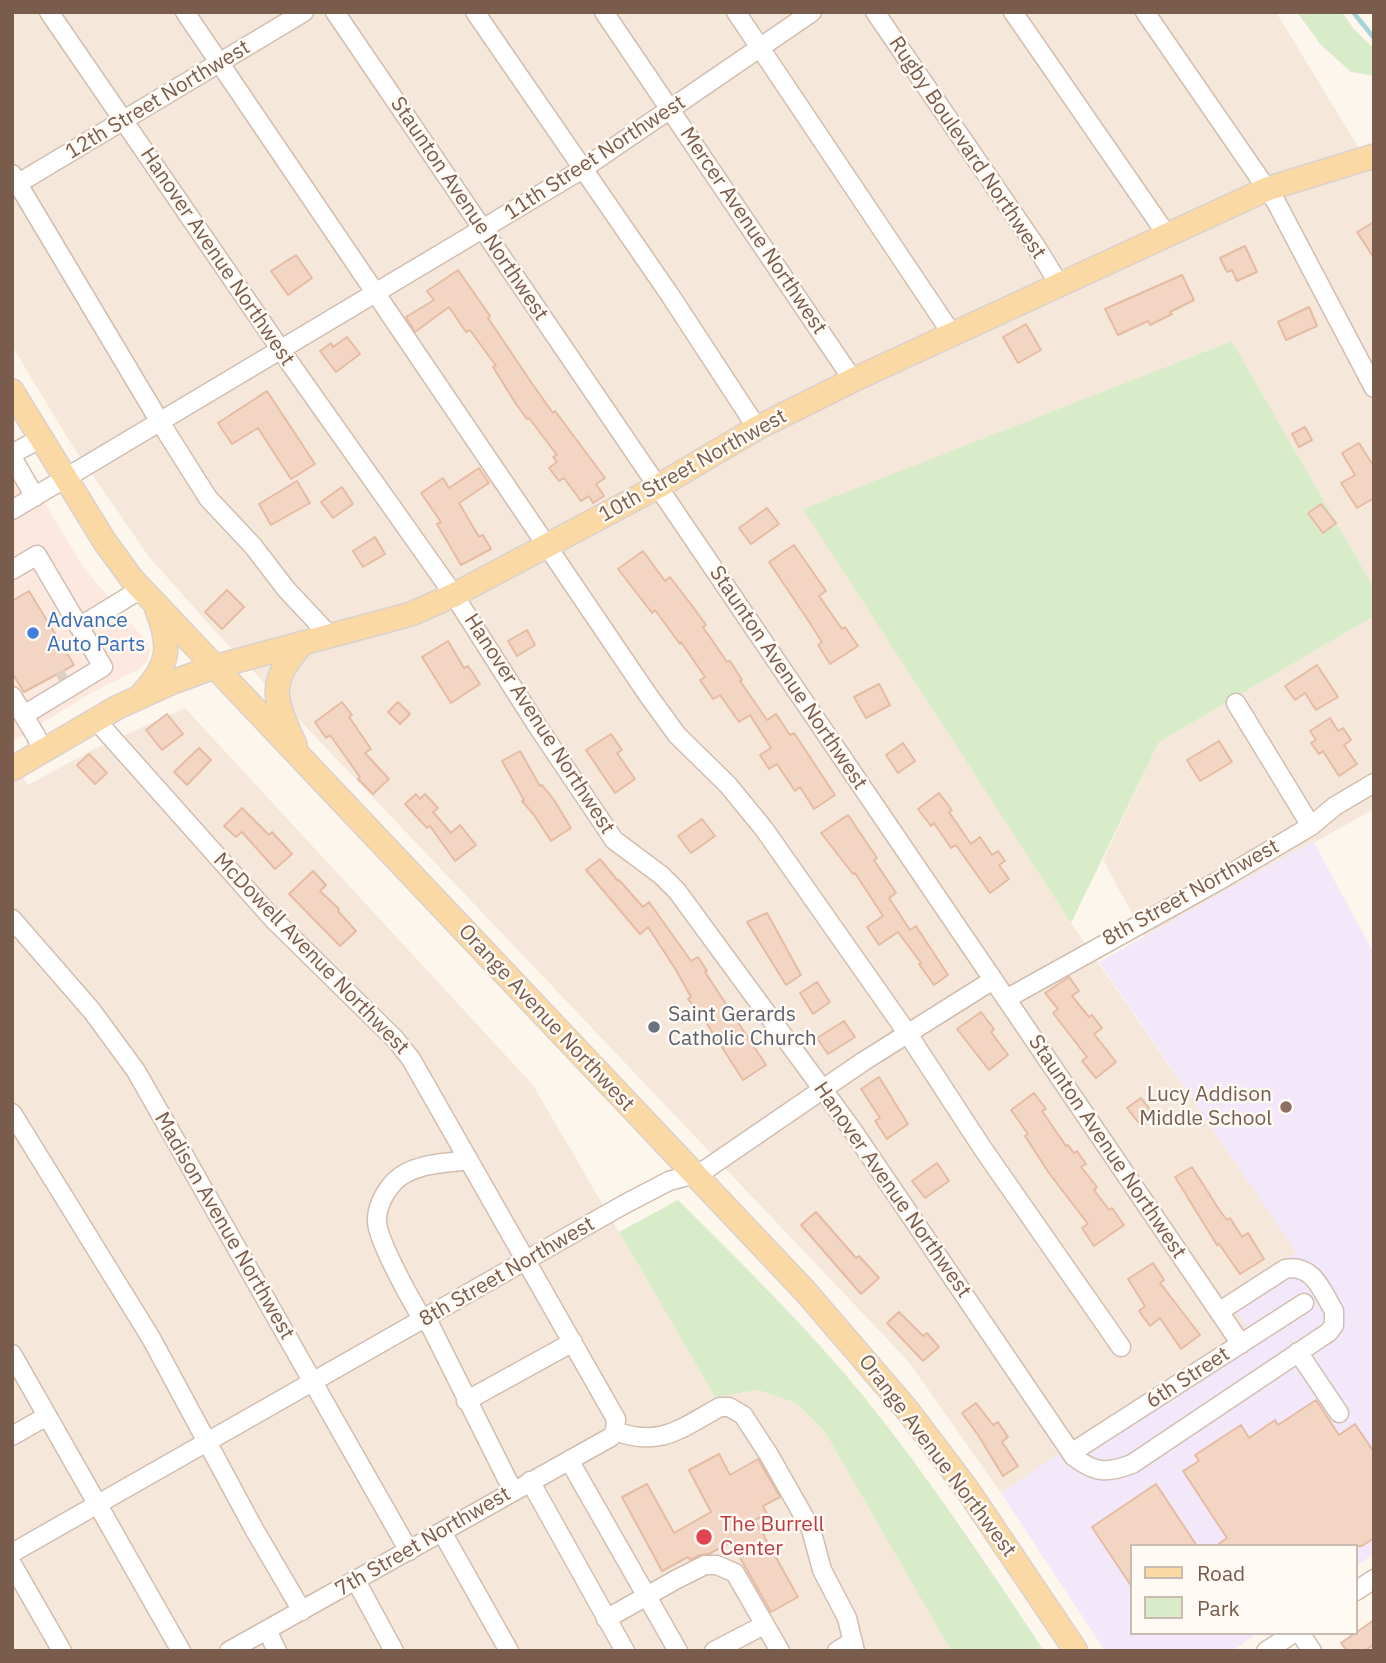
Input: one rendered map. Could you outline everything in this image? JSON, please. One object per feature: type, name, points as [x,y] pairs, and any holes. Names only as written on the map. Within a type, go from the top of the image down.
[{"type":"main road","name":"10th Street Northwest","points":[[12,769],[95,719],[140,696],[214,667],[411,614],[454,595],[659,486],[757,428],[853,380],[1267,190],[1364,160]]},
{"type":"main road","name":"Orange Avenue Northwest","points":[[12,391],[19,418],[41,438],[105,542],[148,596],[813,1301],[908,1411],[967,1489],[1076,1651]]},
{"type":"main road","points":[[140,696],[156,679],[167,649],[165,629],[148,596]]},
{"type":"main road","points":[[302,760],[283,718],[277,695],[278,675],[303,643]]},
{"type":"street","name":"Hanover Avenue Northwest","points":[[49,12],[281,350],[454,595],[614,840],[661,875],[677,891],[823,1089],[1071,1453]]},
{"type":"street","points":[[185,12],[546,548],[669,725],[728,785],[764,829],[908,1034],[983,1149],[1121,1347]]},
{"type":"street","name":"12th Street Northwest","points":[[14,182],[124,120],[304,12]]},
{"type":"street","name":"Staunton Avenue Northwest","points":[[335,12],[1241,1344]]},
{"type":"street","points":[[475,12],[581,170],[670,295],[757,428]]},
{"type":"street","name":"Mercer Avenue Northwest","points":[[604,12],[853,380]]},
{"type":"street","points":[[736,12],[952,334]]},
{"type":"street","name":"11th Street Northwest","points":[[13,509],[581,170],[812,12]]},
{"type":"street","name":"Rugby Boulevard Northwest","points":[[875,12],[1059,284]]},
{"type":"street","points":[[1013,12],[1167,235]]},
{"type":"street","points":[[1145,12],[1267,190],[1374,388]]},
{"type":"street","points":[[14,182],[208,498],[253,545],[286,590],[330,636]]},
{"type":"street","points":[[35,497],[17,477],[12,455],[41,438]]},
{"type":"street","points":[[12,570],[37,555],[103,667],[49,690],[45,702]]},
{"type":"street","points":[[79,627],[148,596]]},
{"type":"street","points":[[23,715],[45,702],[71,679]]},
{"type":"street","points":[[12,696],[42,751]]},
{"type":"street","points":[[1236,703],[1311,826]]},
{"type":"street","name":"McDowell Avenue Northwest","points":[[95,719],[274,920],[395,1039],[411,1059],[573,1342],[615,1419],[615,1431]]},
{"type":"street","name":"8th Street Northwest","points":[[1006,999],[1218,881],[1311,826],[1335,806],[1374,783]]},
{"type":"street","name":"Madison Avenue Northwest","points":[[12,919],[122,1049],[409,1551]]},
{"type":"street","name":"8th Street Northwest","points":[[12,1553],[669,1181],[702,1172],[823,1089],[993,980]]},
{"type":"street","points":[[12,1113],[150,1338],[302,1611]]},
{"type":"street","points":[[469,1160],[423,1167],[404,1173],[390,1187],[379,1206],[377,1220],[379,1232],[418,1311],[431,1327],[513,1491]]},
{"type":"street","points":[[1071,1453],[1084,1465],[1096,1470],[1114,1471],[1132,1464],[1329,1332],[1335,1317],[1311,1274],[1294,1267],[1285,1269],[1220,1311]]},
{"type":"street","name":"6th Street","points":[[1071,1453],[1304,1303]]},
{"type":"street","points":[[467,1401],[573,1342]]},
{"type":"street","points":[[1298,1352],[1339,1413]]},
{"type":"street","points":[[12,1354],[181,1651]]},
{"type":"street","points":[[615,1431],[631,1437],[660,1438],[720,1408],[738,1410],[769,1455],[811,1529],[822,1570],[847,1618],[848,1648]]},
{"type":"street","points":[[12,1436],[47,1416]]},
{"type":"street","name":"7th Street Northwest","points":[[229,1651],[611,1437],[615,1431]]},
{"type":"street","points":[[569,1460],[678,1651]]},
{"type":"street","points":[[530,1481],[625,1651]]},
{"type":"street","points":[[442,1532],[509,1651]]},
{"type":"street","points":[[12,1564],[62,1651]]},
{"type":"street","points":[[606,1619],[705,1565],[717,1564],[735,1573],[780,1651]]},
{"type":"street","points":[[1358,1590],[1374,1579]]},
{"type":"street","points":[[356,1581],[394,1651]]},
{"type":"street","points":[[715,1651],[764,1625]]},
{"type":"street","points":[[267,1630],[277,1651]]},
{"type":"street","points":[[1266,1651],[1290,1635]]},
{"type":"street","points":[[1301,1635],[1312,1651]]},
{"type":"shaded area","points":[[12,12],[1276,12],[1374,173],[1374,588],[1232,341],[804,509],[1071,923],[1297,1252],[1228,1298],[1248,1327],[1001,1493],[908,1361],[215,631],[149,557],[70,442],[12,346]]},
{"type":"shaded area","points":[[12,449],[84,568],[145,640],[150,651],[147,662],[139,669],[84,697],[12,742]]},
{"type":"shaded area","points":[[1374,616],[1374,809],[1145,937],[1103,860],[1159,742]]},
{"type":"shaded area","points":[[185,708],[533,1085],[715,1397],[758,1390],[796,1403],[825,1432],[951,1651],[12,1651],[12,760],[28,785],[94,749]]},
{"type":"shaded area","name":"Lucy Addison Middle School","points":[[1313,841],[1374,953],[1374,1554],[1358,1565],[1358,1544],[1130,1544],[1130,1635],[1255,1635],[1232,1651],[1105,1651],[1001,1493],[1247,1327],[1227,1298],[1296,1252],[1099,962]]},
{"type":"green space","points":[[1297,12],[1342,12],[1353,28],[1374,49],[1374,76],[1351,72],[1320,44]]},
{"type":"green space","points":[[1232,341],[1374,588],[1374,616],[1159,742],[1071,923],[803,509]]},
{"type":"green space","points":[[678,1200],[798,1321],[865,1398],[935,1491],[1044,1651],[951,1651],[825,1432],[796,1403],[758,1390],[715,1397],[619,1232]]},
{"type":"building","points":[[1374,222],[1374,258],[1357,232]]},
{"type":"building","points":[[1245,246],[1257,272],[1237,281],[1232,270],[1227,272],[1220,258]]},
{"type":"building","points":[[296,255],[312,278],[288,295],[271,271]]},
{"type":"building","points":[[458,270],[533,385],[605,478],[596,484],[604,496],[593,503],[589,496],[581,501],[564,478],[559,481],[549,468],[557,462],[553,457],[557,455],[516,404],[493,367],[496,366],[470,330],[466,332],[449,307],[415,332],[406,317],[434,300],[427,291]]},
{"type":"building","points":[[1182,275],[1194,300],[1150,325],[1148,321],[1118,335],[1105,309]]},
{"type":"building","points":[[1309,307],[1317,326],[1286,340],[1278,322]]},
{"type":"building","points":[[1026,324],[1041,350],[1018,363],[1003,337]]},
{"type":"building","points":[[347,337],[360,354],[336,372],[320,351],[331,343],[333,347]]},
{"type":"building","points":[[267,391],[315,464],[291,479],[258,428],[232,444],[218,423]]},
{"type":"building","points":[[1305,427],[1312,440],[1299,447],[1292,434]]},
{"type":"building","points":[[1359,443],[1374,467],[1374,498],[1357,508],[1341,483],[1355,475],[1342,453]]},
{"type":"building","points":[[479,468],[489,483],[459,503],[479,537],[483,535],[491,549],[461,565],[437,524],[441,522],[421,493],[443,478],[449,488]]},
{"type":"building","points":[[297,481],[310,503],[271,525],[259,504]]},
{"type":"building","points":[[342,487],[353,504],[333,518],[321,502]]},
{"type":"building","points":[[1321,504],[1336,523],[1323,533],[1308,513]]},
{"type":"building","points":[[767,508],[779,524],[751,544],[739,528]]},
{"type":"building","points":[[375,537],[385,554],[363,567],[353,551]]},
{"type":"building","points":[[794,545],[826,591],[819,596],[842,629],[845,627],[858,646],[830,664],[818,645],[822,642],[769,562]]},
{"type":"building","points":[[643,551],[665,581],[670,577],[693,607],[706,625],[703,627],[727,662],[730,661],[742,680],[740,681],[767,720],[776,714],[790,735],[794,733],[835,795],[814,809],[800,787],[795,791],[777,764],[769,769],[760,755],[771,748],[750,715],[739,722],[720,695],[713,699],[700,680],[705,677],[681,642],[680,644],[655,610],[652,613],[618,569]]},
{"type":"building","points":[[227,590],[244,607],[222,629],[205,612]]},
{"type":"building","name":"Advance Auto Parts","points":[[29,591],[74,665],[24,692],[12,673],[12,601]]},
{"type":"building","points":[[527,630],[535,645],[517,656],[508,641]]},
{"type":"building","points":[[448,641],[464,668],[468,666],[480,684],[451,703],[422,657]]},
{"type":"building","points":[[1317,665],[1338,697],[1316,710],[1305,693],[1295,700],[1285,686]]},
{"type":"building","points":[[879,684],[890,705],[866,718],[854,697]]},
{"type":"building","points":[[342,702],[371,749],[365,753],[389,779],[373,794],[358,779],[360,777],[330,735],[326,738],[315,722]]},
{"type":"building","points":[[398,702],[410,714],[400,724],[388,712]]},
{"type":"building","points":[[167,714],[183,734],[162,750],[146,730]]},
{"type":"building","points":[[1330,718],[1338,731],[1343,728],[1351,740],[1344,745],[1357,764],[1339,776],[1323,751],[1319,754],[1311,743],[1316,740],[1310,731]]},
{"type":"building","points":[[611,734],[622,750],[617,753],[635,779],[615,793],[586,750]]},
{"type":"building","points":[[1219,741],[1232,762],[1200,781],[1187,760]]},
{"type":"building","points":[[903,743],[915,761],[898,773],[886,755]]},
{"type":"building","points":[[199,748],[211,760],[187,785],[174,772]]},
{"type":"building","points":[[520,751],[540,786],[542,785],[554,800],[571,828],[551,841],[522,801],[524,800],[502,761]]},
{"type":"building","points":[[89,754],[107,773],[95,784],[77,765]]},
{"type":"building","points":[[939,793],[971,844],[980,837],[992,855],[998,851],[1005,861],[999,865],[1009,879],[990,893],[956,845],[951,848],[934,823],[931,826],[918,809]]},
{"type":"building","points":[[416,794],[420,799],[425,794],[438,808],[433,812],[451,833],[460,825],[476,845],[455,861],[430,826],[427,828],[405,804]]},
{"type":"building","points":[[242,808],[269,835],[272,832],[292,854],[275,869],[242,832],[236,837],[224,826]]},
{"type":"building","points":[[848,815],[877,858],[874,860],[896,893],[889,898],[910,930],[916,926],[948,975],[934,985],[898,932],[879,945],[867,927],[883,916],[855,873],[853,874],[821,833]]},
{"type":"building","points":[[702,819],[715,836],[691,853],[678,836]]},
{"type":"building","points":[[600,859],[643,907],[649,902],[691,961],[698,957],[766,1065],[743,1080],[688,999],[691,997],[676,970],[648,927],[640,934],[586,870]]},
{"type":"building","points":[[313,871],[326,885],[320,891],[356,931],[340,946],[289,894]]},
{"type":"building","points":[[767,913],[801,975],[786,985],[747,922]]},
{"type":"building","points":[[1069,977],[1079,991],[1072,996],[1102,1028],[1094,1034],[1116,1062],[1096,1078],[1082,1061],[1087,1057],[1053,1013],[1058,1009],[1045,993]]},
{"type":"building","points":[[817,982],[830,1002],[813,1014],[800,993]]},
{"type":"building","points":[[981,1012],[994,1029],[991,1032],[1008,1055],[989,1070],[957,1029]]},
{"type":"building","points":[[844,1021],[855,1037],[828,1054],[817,1038]]},
{"type":"building","points":[[879,1077],[908,1124],[887,1139],[875,1121],[880,1118],[861,1089]]},
{"type":"building","points":[[1034,1093],[1046,1109],[1042,1111],[1066,1146],[1074,1153],[1077,1151],[1086,1164],[1081,1167],[1097,1187],[1094,1190],[1124,1225],[1094,1246],[1082,1228],[1088,1224],[1049,1173],[1025,1136],[1028,1134],[1011,1110]]},
{"type":"building","points":[[1141,1098],[1155,1116],[1142,1127],[1127,1108]]},
{"type":"building","points":[[937,1163],[949,1181],[925,1198],[912,1181]]},
{"type":"building","points":[[1192,1167],[1227,1220],[1230,1218],[1242,1237],[1248,1233],[1264,1259],[1240,1274],[1219,1244],[1217,1245],[1175,1177]]},
{"type":"building","points":[[816,1212],[856,1258],[859,1256],[879,1278],[861,1294],[801,1225]]},
{"type":"building","points":[[1153,1263],[1164,1280],[1160,1283],[1200,1335],[1181,1349],[1160,1318],[1150,1326],[1139,1311],[1145,1306],[1128,1279]]},
{"type":"building","points":[[899,1312],[923,1336],[927,1333],[939,1347],[923,1361],[887,1323]]},
{"type":"building","points":[[1316,1400],[1339,1435],[1355,1424],[1374,1452],[1374,1538],[1362,1546],[1219,1544],[1227,1538],[1183,1471],[1199,1461],[1195,1455],[1241,1425],[1249,1438],[1275,1420],[1278,1425]]},
{"type":"building","points":[[976,1403],[993,1425],[998,1422],[1008,1437],[1002,1442],[1018,1466],[1003,1476],[962,1413]]},
{"type":"building","name":"The Burrell Center","points":[[719,1454],[730,1475],[758,1459],[780,1497],[763,1506],[767,1514],[755,1520],[798,1597],[771,1612],[731,1542],[709,1554],[690,1560],[688,1557],[662,1571],[622,1497],[647,1484],[674,1533],[711,1512],[689,1470]]},
{"type":"building","points":[[1156,1484],[1196,1544],[1130,1544],[1130,1584],[1092,1527]]},
{"type":"building","points":[[1374,1620],[1374,1644],[1365,1651],[1347,1651],[1341,1643],[1352,1635],[1358,1635],[1358,1631]]},
{"type":"waterway","points":[[1353,12],[1374,38]]},
{"type":"tunnel","points":[[60,682],[68,677]]},
{"type":"place","name":"Advance Auto Parts","points":[[33,633]]},
{"type":"place","name":"Saint Gerards Catholic Church","points":[[654,1027]]},
{"type":"place","name":"Lucy Addison Middle School","points":[[1286,1107]]},
{"type":"place","name":"The Burrell Center","points":[[704,1537]]}]
